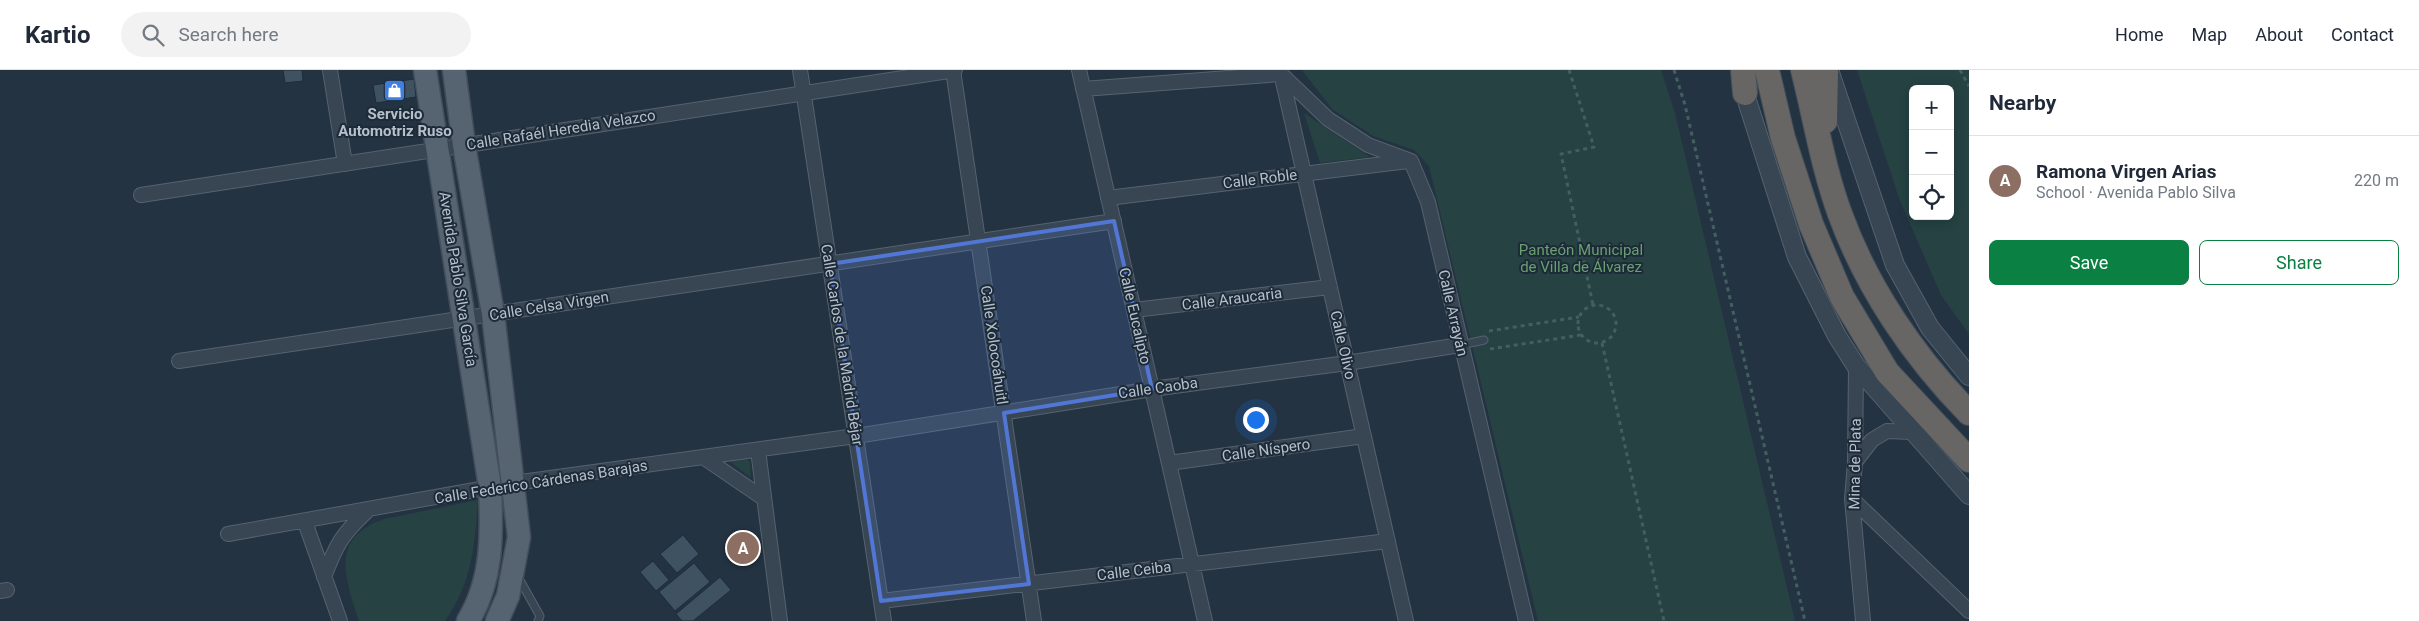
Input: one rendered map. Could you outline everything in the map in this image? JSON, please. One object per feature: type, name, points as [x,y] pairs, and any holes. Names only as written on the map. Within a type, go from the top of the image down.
[{"type":"highway","points":[[1743,70],[1745,93]]},
{"type":"highway","points":[[1767,70],[1783,138],[1811,224],[1842,297],[1887,372],[1969,460]]},
{"type":"highway","points":[[1804,70],[1840,213],[1864,268],[1896,324],[1942,386],[1969,413]]},
{"type":"highway","points":[[1824,155],[1828,70]]},
{"type":"main road","name":"Avenida Pablo Silva García","points":[[425,70],[490,488],[492,534],[488,572],[468,621]]},
{"type":"main road","name":"Avenida Pablo Silva García","points":[[454,70],[464,146],[494,314],[514,484],[518,537],[508,596],[497,621]]},
{"type":"street","points":[[330,70],[345,164]]},
{"type":"street","name":"Calle Carlos de la Madrid Béjar","points":[[800,70],[884,621]]},
{"type":"street","name":"Calle Rafaél Heredia Velazco","points":[[141,195],[954,70]]},
{"type":"street","name":"Calle Xolocoáhuitl","points":[[954,70],[1034,621]]},
{"type":"street","name":"Calle Eucalipto","points":[[1079,70],[1205,621]]},
{"type":"street","points":[[1737,70],[1797,257],[1837,336],[1856,366],[1969,495]]},
{"type":"street","points":[[1828,70],[1895,265],[1930,328],[1969,376]]},
{"type":"street","points":[[1083,89],[1281,72],[1328,119],[1368,145],[1411,161]]},
{"type":"street","name":"Calle Olivo","points":[[1281,72],[1406,621]]},
{"type":"street","name":"Calle Roble","points":[[1108,198],[1411,161]]},
{"type":"street","name":"Calle Arrayán","points":[[1411,161],[1428,202],[1526,621]]},
{"type":"street","points":[[830,264],[1114,221]]},
{"type":"street","name":"Calle Celsa Virgen","points":[[179,361],[830,264]]},
{"type":"street","name":"Calle Araucaria","points":[[1134,310],[1330,287]]},
{"type":"street","name":"Calle Caoba","points":[[856,436],[1152,388],[1347,363],[1460,345]]},
{"type":"street","name":"Mina de Plata","points":[[1856,366],[1855,462],[1852,499],[1864,621]]},
{"type":"street","points":[[1855,462],[1872,440],[1888,431],[1912,432]]},
{"type":"street","name":"Calle Federico Cárdenas Barajas","points":[[228,534],[514,484],[856,436]]},
{"type":"street","name":"Calle Níspero","points":[[1169,463],[1364,436]]},
{"type":"street","points":[[758,450],[780,621]]},
{"type":"street","points":[[703,457],[763,498]]},
{"type":"street","points":[[1852,499],[1969,611]]},
{"type":"street","points":[[324,576],[335,547],[352,525],[367,511]]},
{"type":"street","points":[[305,522],[340,621]]},
{"type":"street","name":"Calle Ceiba","points":[[881,601],[1388,542]]},
{"type":"lane","points":[[1460,345],[1484,340]]},
{"type":"lane","points":[[513,568],[540,616],[538,621]]},
{"type":"path","points":[[1569,70],[1594,147],[1561,154],[1593,305]]},
{"type":"path","points":[[1674,70],[1685,105],[1805,621]]},
{"type":"path","points":[[1960,70],[1969,86]]},
{"type":"path","points":[[1578,317],[1578,329],[1581,335],[1590,342],[1608,340],[1615,330],[1615,316],[1606,307],[1593,305],[1587,307],[1578,317],[1483,332],[1485,350],[1581,335]]},
{"type":"path","points":[[1602,342],[1664,621]]},
{"type":"highlighted area","points":[[1114,221],[1152,389],[1004,413],[1029,584],[881,601],[830,264]]},
{"type":"green space","name":"Panteón Municipal de Villa de Álvarez","points":[[1302,70],[1661,70],[1675,113],[1795,621],[1538,621],[1429,166],[1414,150],[1373,136],[1332,109]]},
{"type":"green space","points":[[1857,70],[1969,70],[1969,334],[1941,295],[1900,201]]},
{"type":"green space","points":[[1304,113],[1370,157],[1320,163]]},
{"type":"green space","points":[[746,458],[750,462],[751,478],[728,460]]},
{"type":"green space","points":[[478,500],[471,563],[467,578],[454,607],[445,621],[359,621],[346,575],[348,548],[355,537],[367,527],[384,519]]},
{"type":"building","points":[[283,70],[302,70],[303,81],[285,83]]},
{"type":"building","name":"Servicio Automotriz Ruso","points":[[414,79],[416,97],[376,103],[373,85]]},
{"type":"building","points":[[683,535],[699,554],[677,573],[660,554]]},
{"type":"building","points":[[653,561],[669,580],[656,591],[640,572]]},
{"type":"building","points":[[694,563],[710,582],[675,611],[659,592]]},
{"type":"building","points":[[720,577],[731,590],[693,621],[682,621],[676,614]]},
{"type":"place","name":"Servicio Automotriz Ruso","points":[[395,91]]},
{"type":"place","name":"Ramona Virgen Arias","points":[[743,548]]}]
